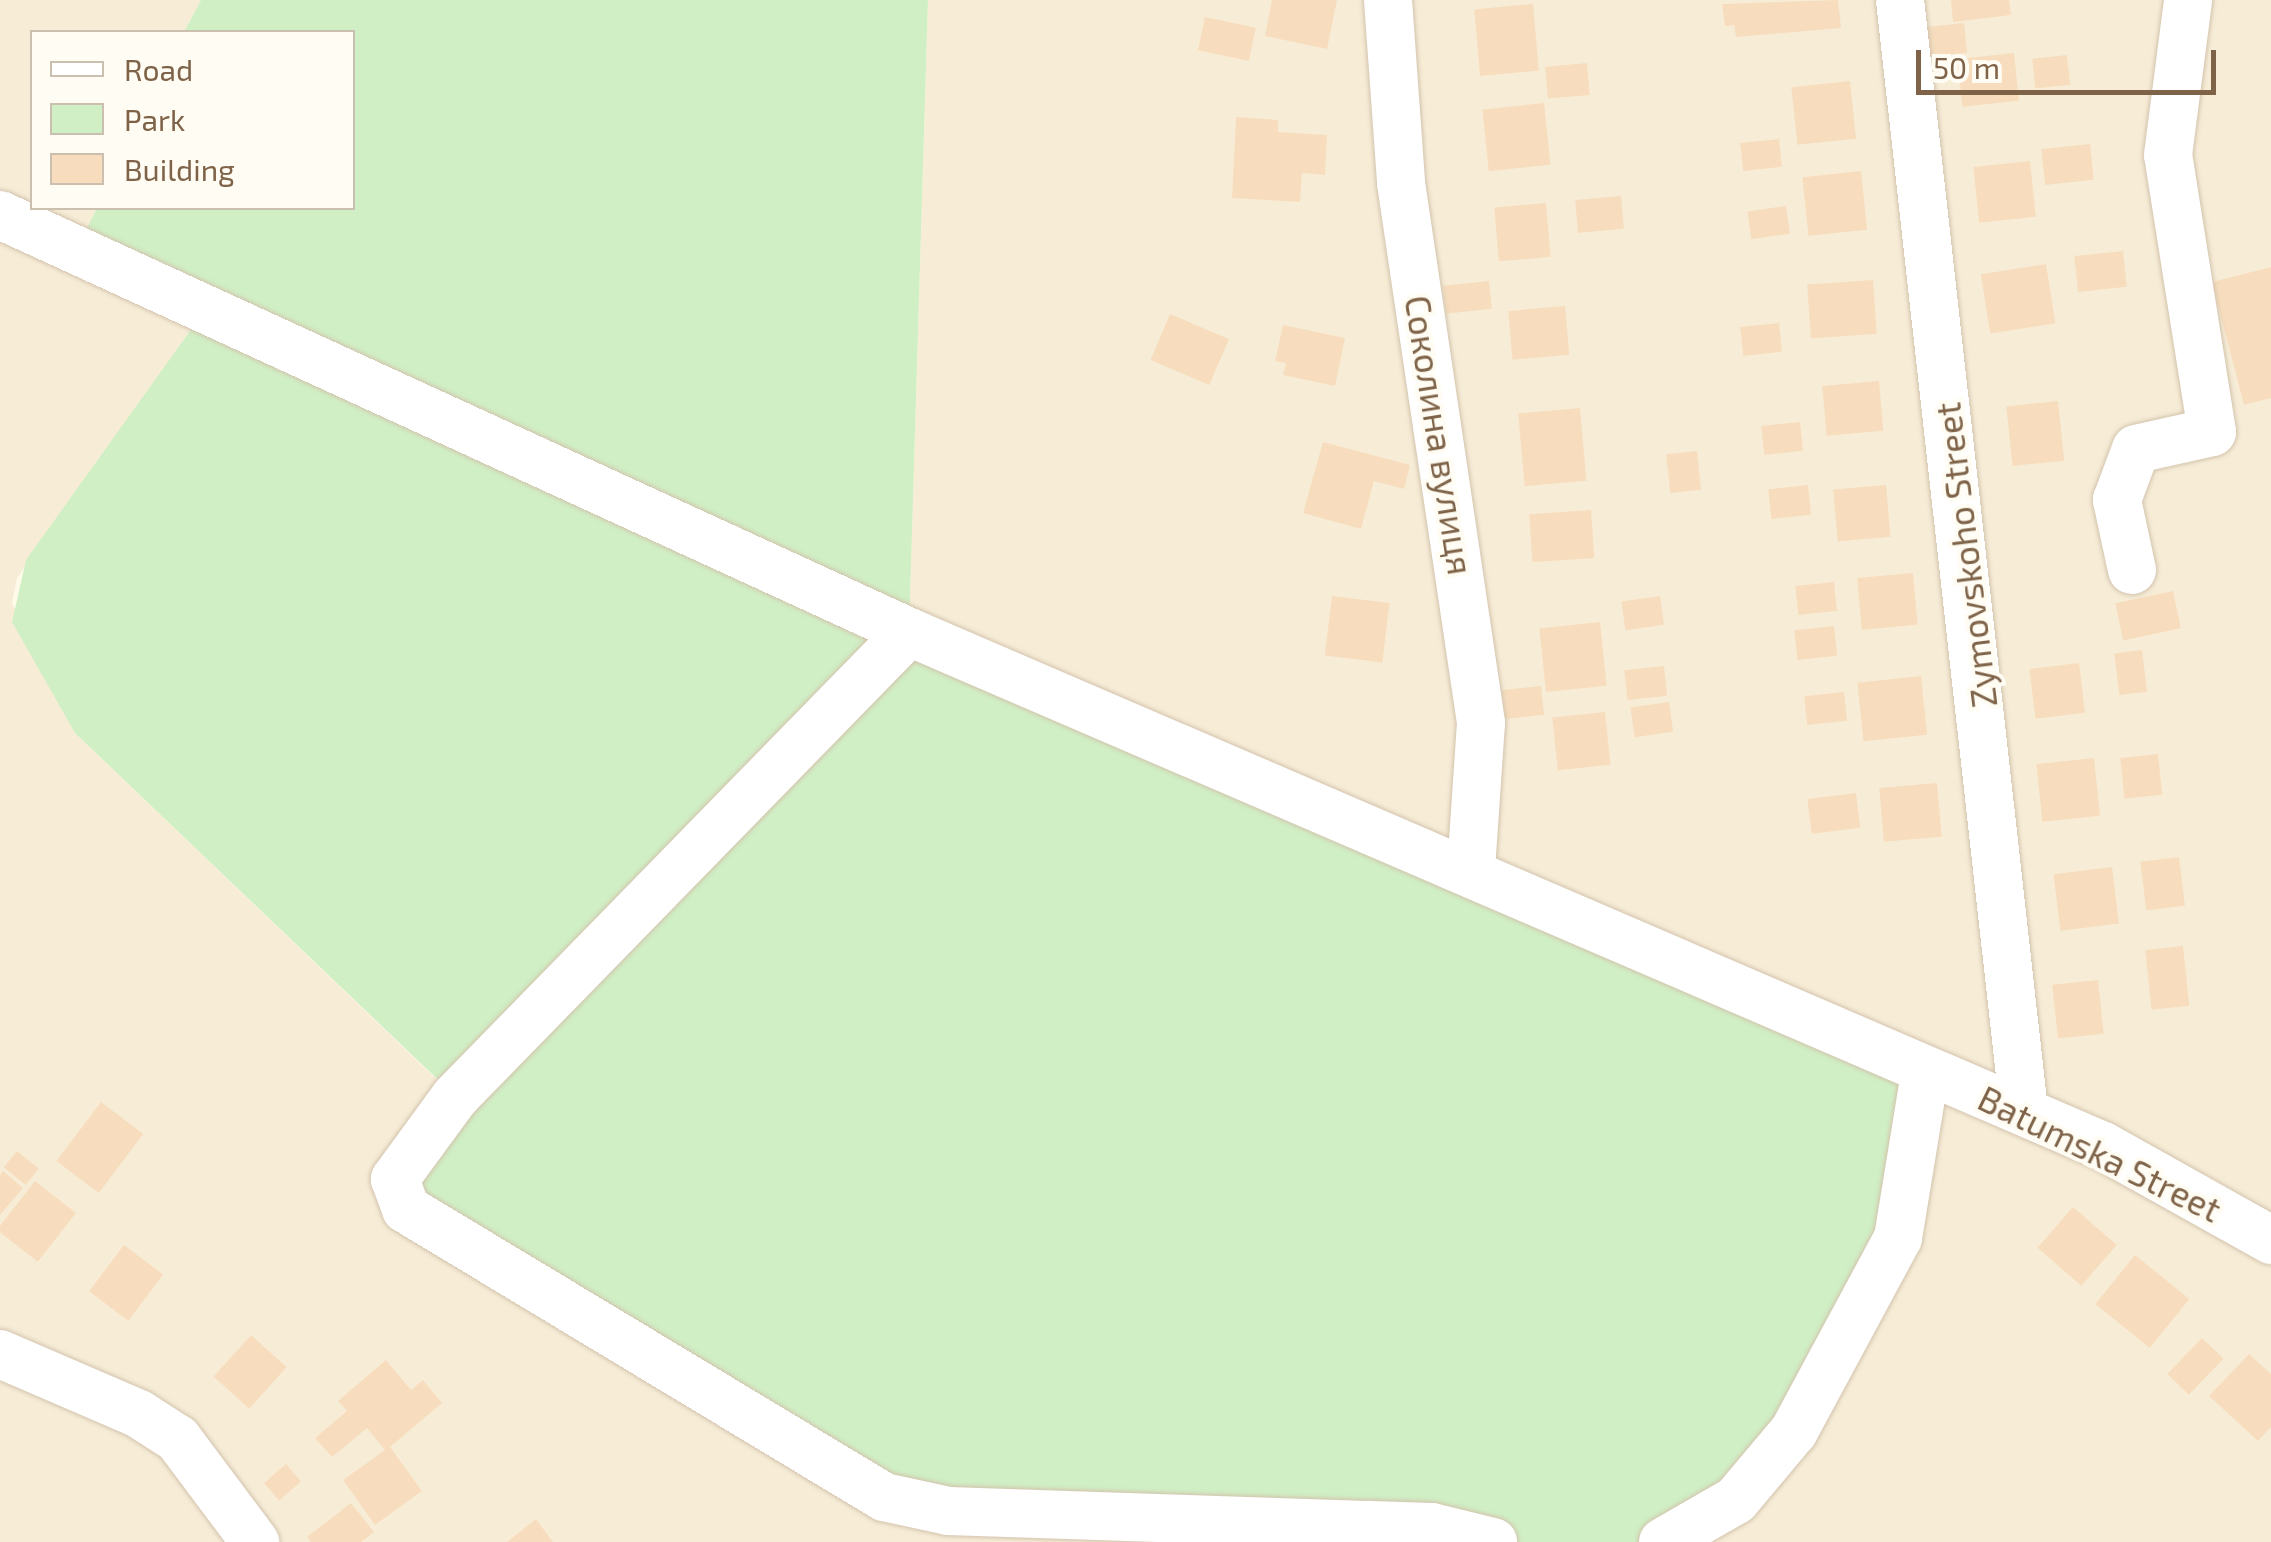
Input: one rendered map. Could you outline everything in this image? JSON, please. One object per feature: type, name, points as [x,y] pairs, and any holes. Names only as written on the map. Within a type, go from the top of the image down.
[{"type":"street","name":"Соколина вулиця","points":[[1388,0],[1401,183],[1481,722],[1471,870]]},
{"type":"street","name":"Zymovskoho Street","points":[[1900,0],[2024,1110]]},
{"type":"street","points":[[2132,570],[2117,500],[2136,449],[2212,432],[2168,156],[2188,0]]},
{"type":"street","name":"Batumska Street","points":[[0,215],[908,632],[1471,870],[1926,1073],[2024,1110],[2102,1146],[2271,1240]]},
{"type":"street","points":[[908,632],[455,1096],[395,1179],[406,1209],[884,1497],[948,1511],[1432,1527],[1493,1542]]},
{"type":"street","points":[[1663,1542],[1736,1500],[1794,1430],[1898,1238],[1926,1073]]},
{"type":"street","points":[[0,1354],[139,1414],[178,1439],[255,1542]]},
{"type":"shaded area","points":[[0,0],[201,0],[185,30],[30,30],[30,210],[96,210],[78,247],[205,310],[17,578],[12,603],[75,733],[455,1097],[1493,1542],[0,1542]]},
{"type":"shaded area","points":[[928,0],[2271,0],[2271,1542],[1663,1542],[909,632]]},
{"type":"green space","points":[[201,0],[928,0],[909,632],[1925,1073],[1911,1179],[1794,1431],[1663,1542],[1493,1542],[948,1511],[406,1209],[455,1096],[75,733],[12,622],[26,560],[205,310],[77,248],[96,210],[355,210],[355,30],[185,30]]},
{"type":"building","points":[[1272,0],[1337,0],[1327,49],[1265,36]]},
{"type":"building","points":[[1838,0],[1841,28],[1736,37],[1734,25],[1725,26],[1722,4]]},
{"type":"building","points":[[1951,0],[2009,0],[2011,15],[1953,22]]},
{"type":"building","points":[[1533,4],[1539,71],[1480,76],[1474,9]]},
{"type":"building","points":[[1205,17],[1256,28],[1249,61],[1198,50]]},
{"type":"building","points":[[1964,23],[1967,53],[1927,57],[1924,27]]},
{"type":"building","points":[[2014,53],[2019,101],[1962,107],[1957,59]]},
{"type":"building","points":[[2067,55],[2070,85],[2035,88],[2032,59]]},
{"type":"building","points":[[1587,63],[1590,95],[1548,99],[1545,67]]},
{"type":"building","points":[[1850,81],[1856,139],[1797,145],[1791,87]]},
{"type":"building","points":[[1544,103],[1550,165],[1489,171],[1482,109]]},
{"type":"building","points":[[1236,117],[1278,120],[1278,132],[1327,135],[1325,175],[1302,173],[1300,202],[1232,198]]},
{"type":"building","points":[[1779,139],[1782,167],[1743,171],[1740,143]]},
{"type":"building","points":[[2090,144],[2094,180],[2045,185],[2041,149]]},
{"type":"building","points":[[2030,161],[2036,217],[1979,223],[1973,167]]},
{"type":"building","points":[[1861,171],[1867,230],[1808,236],[1802,177]]},
{"type":"building","points":[[1621,196],[1624,229],[1578,233],[1575,200]]},
{"type":"building","points":[[1546,203],[1551,257],[1499,261],[1494,208]]},
{"type":"building","points":[[1786,206],[1790,234],[1751,239],[1747,211]]},
{"type":"building","points":[[2123,251],[2127,287],[2078,292],[2074,256]]},
{"type":"building","points":[[2046,264],[2055,323],[1990,334],[1981,274]]},
{"type":"building","points":[[2271,267],[2271,398],[2244,405],[2212,282]]},
{"type":"building","points":[[1873,280],[1877,334],[1811,338],[1807,285]]},
{"type":"building","points":[[1489,281],[1492,309],[1446,314],[1443,286]]},
{"type":"building","points":[[1565,306],[1569,355],[1512,360],[1508,311]]},
{"type":"building","points":[[1170,314],[1229,339],[1209,385],[1150,360]]},
{"type":"building","points":[[1779,323],[1782,352],[1743,356],[1740,327]]},
{"type":"building","points":[[1283,325],[1345,338],[1335,386],[1283,375],[1286,363],[1275,361]]},
{"type":"building","points":[[1879,381],[1883,431],[1827,436],[1822,386]]},
{"type":"building","points":[[2058,401],[2064,461],[2013,466],[2006,406]]},
{"type":"building","points":[[1580,408],[1586,481],[1525,486],[1518,413]]},
{"type":"building","points":[[1800,422],[1803,451],[1764,455],[1761,426]]},
{"type":"building","points":[[1323,442],[1410,465],[1404,489],[1374,481],[1361,529],[1303,513]]},
{"type":"building","points":[[1697,451],[1701,490],[1670,493],[1666,454]]},
{"type":"building","points":[[1808,485],[1811,515],[1771,519],[1768,489]]},
{"type":"building","points":[[1886,485],[1891,537],[1838,541],[1833,490]]},
{"type":"building","points":[[1591,510],[1594,558],[1532,562],[1529,514]]},
{"type":"building","points":[[1913,573],[1918,625],[1862,630],[1857,578]]},
{"type":"building","points":[[1834,582],[1837,611],[1798,615],[1795,586]]},
{"type":"building","points":[[2173,591],[2181,628],[2123,640],[2115,603]]},
{"type":"building","points":[[1332,596],[1390,603],[1382,663],[1325,656]]},
{"type":"building","points":[[1660,596],[1664,625],[1625,630],[1621,601]]},
{"type":"building","points":[[1600,622],[1607,686],[1546,692],[1539,628]]},
{"type":"building","points":[[1834,626],[1837,656],[1797,660],[1794,630]]},
{"type":"building","points":[[2142,650],[2147,692],[2119,695],[2114,653]]},
{"type":"building","points":[[2079,663],[2085,713],[2035,719],[2029,669]]},
{"type":"building","points":[[1664,666],[1667,696],[1627,700],[1624,670]]},
{"type":"building","points":[[1921,676],[1927,735],[1864,741],[1857,683]]},
{"type":"building","points":[[1541,686],[1544,715],[1505,719],[1502,690]]},
{"type":"building","points":[[1844,692],[1847,721],[1807,725],[1804,696]]},
{"type":"building","points":[[1669,702],[1673,732],[1635,737],[1630,707]]},
{"type":"building","points":[[1605,712],[1611,765],[1558,770],[1552,718]]},
{"type":"building","points":[[2158,754],[2162,795],[2124,799],[2120,758]]},
{"type":"building","points":[[2094,758],[2100,816],[2042,822],[2036,764]]},
{"type":"building","points":[[1937,783],[1942,837],[1884,842],[1879,788]]},
{"type":"building","points":[[1856,793],[1860,828],[1812,834],[1807,799]]},
{"type":"building","points":[[2179,857],[2185,906],[2146,910],[2140,862]]},
{"type":"building","points":[[2112,867],[2119,924],[2060,931],[2053,874]]},
{"type":"building","points":[[2183,946],[2189,1006],[2151,1010],[2145,950]]},
{"type":"building","points":[[2098,980],[2104,1034],[2058,1039],[2052,985]]},
{"type":"building","points":[[101,1102],[143,1134],[99,1193],[56,1161]]},
{"type":"building","points":[[17,1151],[39,1169],[26,1185],[4,1167]]},
{"type":"building","points":[[3,1171],[23,1188],[0,1215],[0,1175]]},
{"type":"building","points":[[35,1181],[76,1213],[38,1262],[0,1232],[0,1226]]},
{"type":"building","points":[[2073,1207],[2117,1245],[2081,1286],[2038,1248]]},
{"type":"building","points":[[124,1245],[163,1274],[128,1321],[89,1291]]},
{"type":"building","points":[[2135,1255],[2189,1299],[2150,1348],[2095,1304]]},
{"type":"building","points":[[251,1335],[287,1367],[249,1409],[214,1377]]},
{"type":"building","points":[[2202,1338],[2224,1359],[2189,1395],[2167,1374]]},
{"type":"building","points":[[2249,1354],[2271,1374],[2271,1427],[2258,1441],[2209,1396]]},
{"type":"building","points":[[386,1360],[411,1390],[423,1380],[442,1403],[390,1447],[422,1491],[375,1525],[343,1480],[385,1450],[367,1428],[332,1457],[315,1438],[347,1411],[338,1401]]},
{"type":"building","points":[[286,1464],[301,1481],[279,1500],[264,1483]]},
{"type":"building","points":[[351,1503],[374,1532],[361,1542],[311,1542],[307,1537]]},
{"type":"building","points":[[536,1519],[553,1542],[507,1542]]}]
